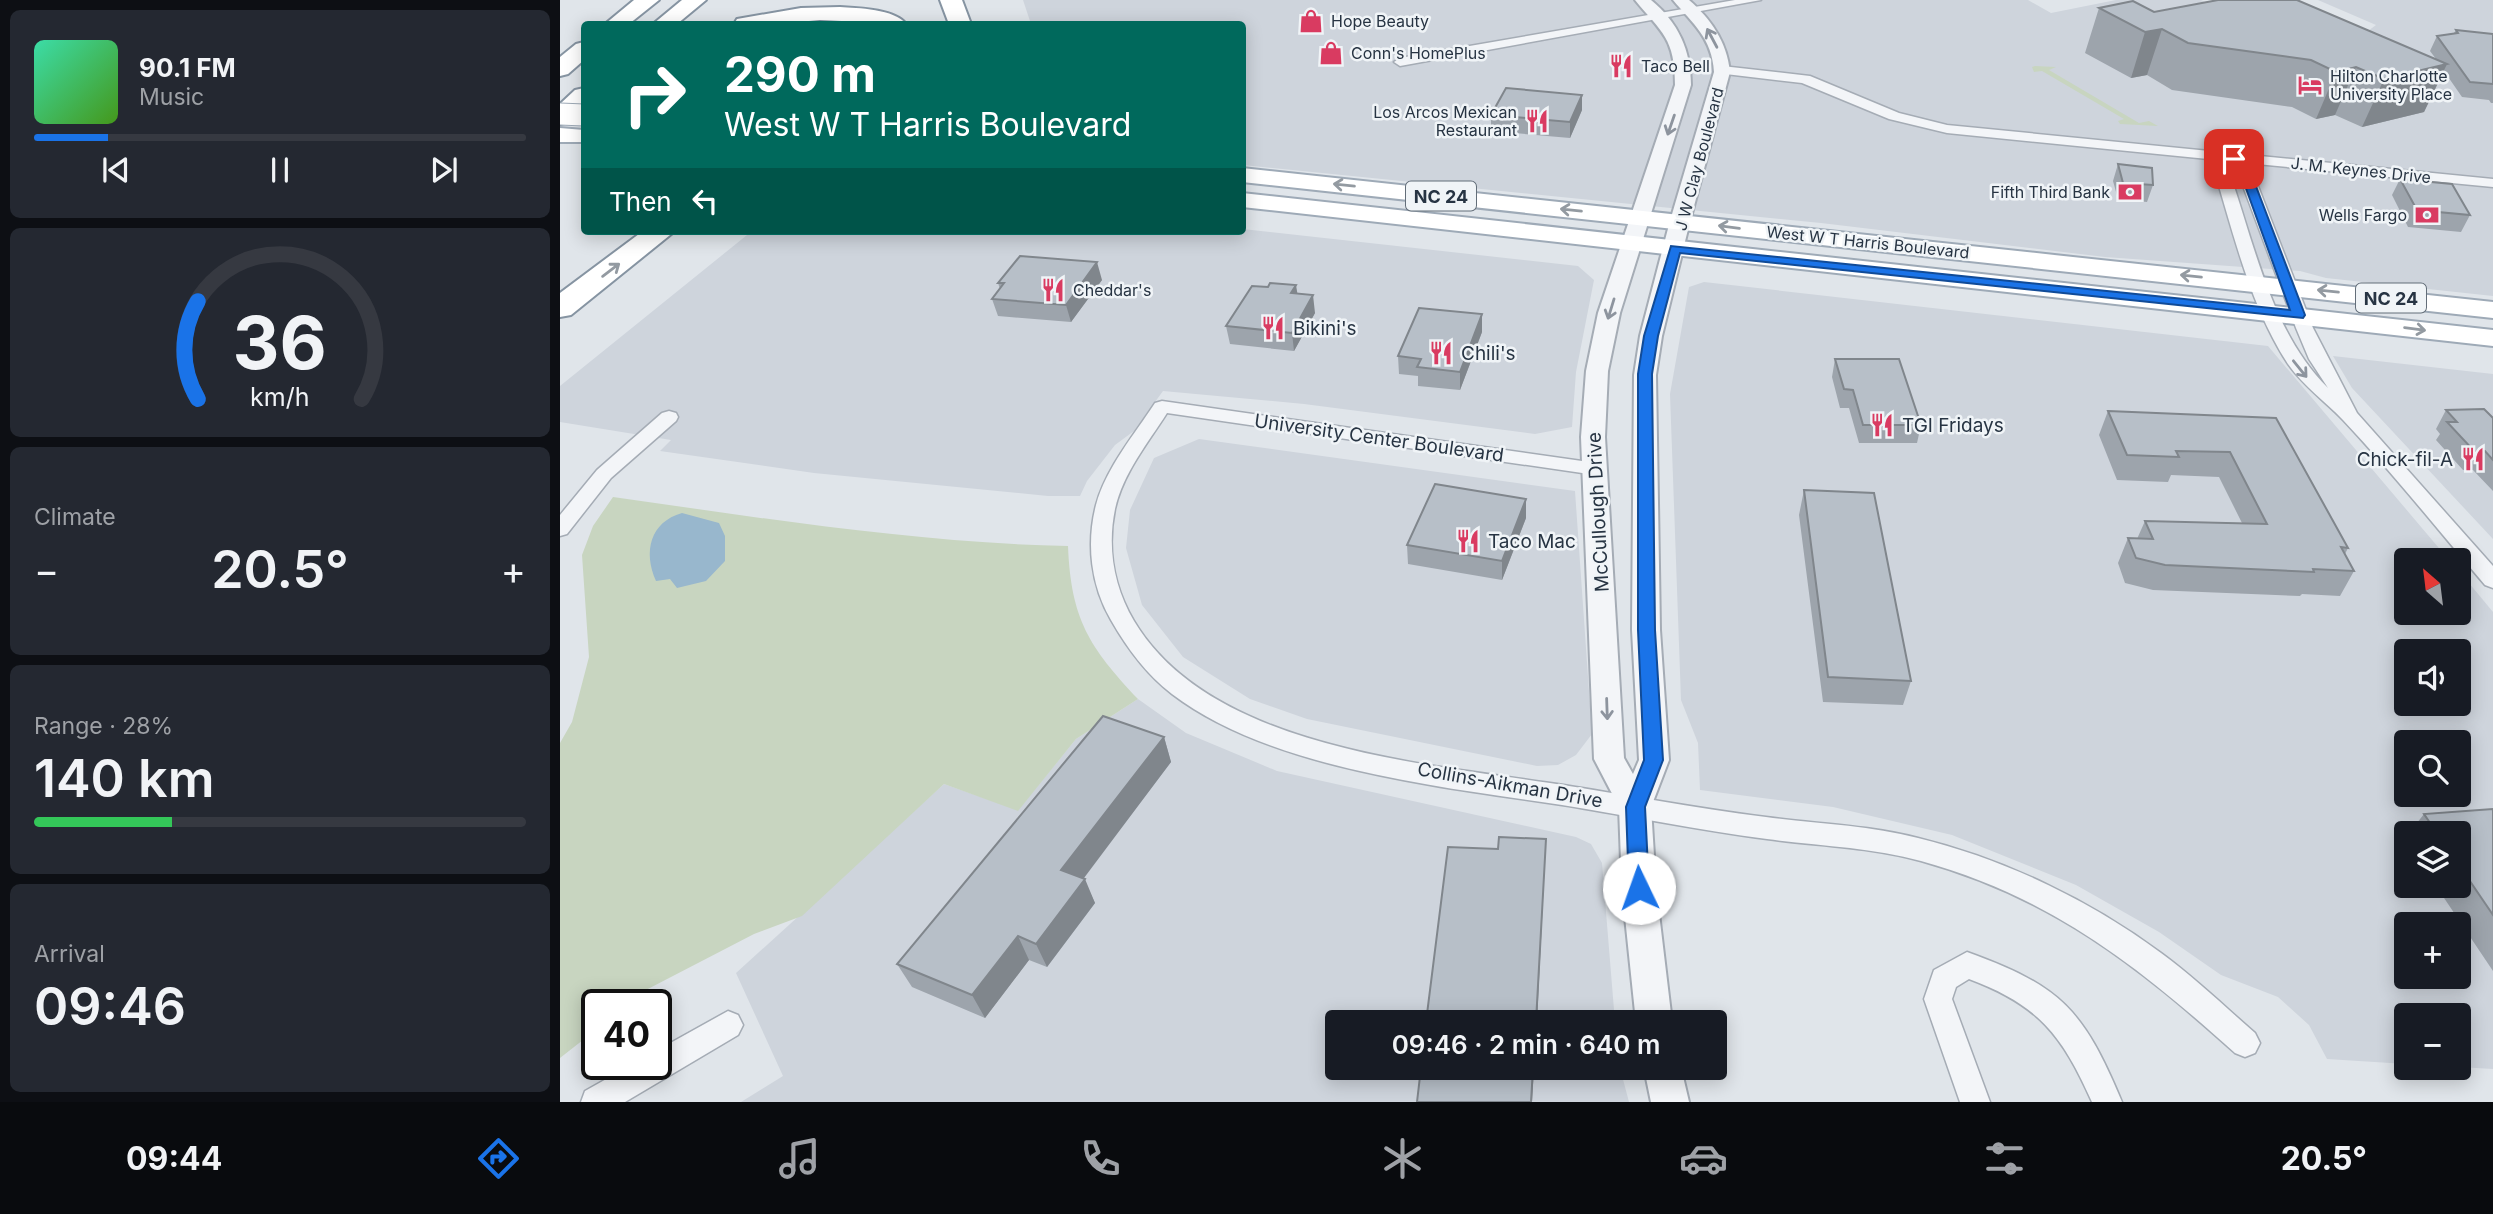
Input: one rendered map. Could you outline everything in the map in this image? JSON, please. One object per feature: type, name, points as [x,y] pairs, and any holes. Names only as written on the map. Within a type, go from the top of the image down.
[{"type":"highway","points":[[620,21],[648,0]]},
{"type":"highway","points":[[668,21],[695,0]]},
{"type":"highway","points":[[951,0],[959,21]]},
{"type":"highway","points":[[762,21],[831,14],[872,17],[885,21]]},
{"type":"highway","points":[[560,69],[581,52]]},
{"type":"highway","points":[[560,308],[656,235]]},
{"type":"main road","points":[[560,135],[581,136]]},
{"type":"main road","name":"West W T Harris Boulevard","points":[[1246,174],[2493,310]]},
{"type":"main road","name":"West W T Harris Boulevard","points":[[1246,200],[2493,338]]},
{"type":"street","name":"J W Clay Boulevard","points":[[1639,217],[1683,85],[1681,50],[1660,15],[1642,0]]},
{"type":"street","points":[[1400,62],[1660,15],[1686,5],[1755,0]]},
{"type":"street","name":"J W Clay Boulevard","points":[[1675,249],[1680,221],[1720,88],[1722,70],[1715,41],[1686,5]]},
{"type":"street","name":"J. M. Keynes Drive","points":[[1722,70],[1805,79],[1894,116],[1939,128],[2493,183]]},
{"type":"street","points":[[2348,414],[2345,402],[2319,363],[2298,315],[2244,168],[2229,157],[2220,166],[2269,312],[2290,357],[2320,392],[2348,414],[2493,580]]},
{"type":"street","name":"McCullough Drive","points":[[1635,807],[1609,759],[1593,437],[1597,371],[1609,313],[1639,217]]},
{"type":"street","name":"McCullough Drive","points":[[1653,1010],[1639,888],[1635,807],[1654,760],[1646,630],[1645,374],[1651,336],[1675,249]]},
{"type":"street","name":"University Center Boulevard","points":[[1162,407],[1596,469]]},
{"type":"street","name":"Collins-Aikman Drive","points":[[1162,407],[1113,484],[1104,511],[1100,549],[1104,587],[1119,617],[1142,652],[1175,683],[1229,717],[1287,739],[1453,777],[1790,831],[1863,837],[1963,862],[2017,884],[2121,940],[2168,975],[2245,1043]]},
{"type":"street","points":[[560,529],[604,474],[669,417]]},
{"type":"street","points":[[1975,1102],[1938,999],[1944,979],[1967,965],[2007,981],[2041,999],[2073,1037],[2107,1102]]},
{"type":"street","points":[[596,1102],[728,1025]]},
{"type":"street","points":[[1665,1080],[1670,1102]]},
{"type":"shaded area","points":[[1023,0],[2028,0],[2051,13],[2116,0],[2201,0],[2226,12],[2397,45],[2368,31],[2376,25],[2318,0],[2493,0],[2493,296],[2326,278],[2300,271],[2105,257],[1821,223],[1246,165],[1246,21],[1030,21]]},
{"type":"shaded area","points":[[1246,229],[1578,266],[1594,280],[1576,372],[1572,427],[1535,434],[1304,404],[1163,391],[1134,431],[1115,445],[1087,481],[1080,496],[1048,496],[814,473],[660,451],[671,440],[560,422],[560,386],[747,235],[1246,235]]},
{"type":"shaded area","points":[[1704,282],[2268,346],[2439,548],[2394,548],[2394,625],[2471,625],[2471,585],[2493,612],[2493,1069],[2471,1068],[2471,1003],[2394,1003],[2394,1063],[2327,1059],[2309,1025],[2278,997],[2221,975],[2159,932],[2076,885],[1952,835],[1833,807],[1700,790],[1698,743],[1681,700],[1670,394],[1689,287]]},
{"type":"shaded area","points":[[2333,356],[2493,374],[2493,539],[2352,388]]},
{"type":"shaded area","points":[[1199,439],[1575,491],[1592,734],[1576,755],[1558,765],[1537,766],[1307,719],[1250,699],[1183,657],[1142,605],[1126,548],[1130,510],[1154,458]]},
{"type":"shaded area","points":[[1138,699],[1186,733],[1277,771],[1576,837],[1591,844],[1602,863],[1614,1010],[1325,1010],[1325,1080],[1623,1080],[1629,1102],[741,1102],[783,1076],[736,973],[944,784],[1018,810],[1076,739]]},
{"type":"green space","points":[[2032,67],[2056,67],[2049,70],[2139,123],[2149,121],[2158,126],[2120,124],[2118,121],[2124,119],[2042,71],[2034,72]]},
{"type":"green space","points":[[613,497],[897,535],[1068,546],[1073,593],[1086,630],[1107,663],[1138,699],[1076,739],[1018,811],[944,784],[802,916],[754,934],[648,989],[581,989],[581,1042],[560,1058],[560,743],[572,722],[589,657],[582,555],[593,526]]},
{"type":"water","points":[[682,513],[719,523],[725,536],[725,561],[706,581],[677,588],[670,579],[656,581],[650,549],[656,531],[663,523]]},
{"type":"building","points":[[2218,0],[2297,0],[2447,64],[2384,79],[2356,67],[2336,72],[2311,60],[2188,43],[2162,29],[2145,32],[2099,8],[2133,1],[2154,12]]},
{"type":"building","points":[[2456,30],[2493,34],[2493,84],[2470,82],[2437,36],[2458,33]]},
{"type":"building","points":[[1506,88],[1582,95],[1570,122],[1491,115]]},
{"type":"building","points":[[2118,164],[2152,168],[2153,185],[2123,183]]},
{"type":"building","points":[[2400,179],[2452,184],[2470,215],[2417,210]]},
{"type":"building","points":[[1020,256],[1097,262],[1066,305],[992,299],[1004,283],[998,283]]},
{"type":"building","points":[[1270,283],[1296,285],[1291,293],[1313,295],[1292,333],[1226,326],[1252,286],[1268,287]]},
{"type":"building","name":"Chili's","points":[[1419,308],[1482,314],[1460,372],[1417,367],[1421,359],[1398,356]]},
{"type":"building","points":[[1835,359],[1899,359],[1921,425],[1863,425],[1853,390],[1844,389]]},
{"type":"building","points":[[2484,409],[2493,418],[2493,460],[2485,451],[2475,452],[2447,422],[2457,422],[2446,410]]},
{"type":"building","points":[[2108,411],[2276,418],[2348,548],[2341,547],[2354,571],[2313,569],[2314,572],[2165,565],[2136,558],[2128,538],[2153,539],[2145,521],[2267,524],[2230,452],[2176,451],[2179,457],[2127,455]]},
{"type":"building","name":"Taco Mac","points":[[1435,484],[1526,499],[1502,561],[1407,545]]},
{"type":"building","points":[[1804,490],[1874,493],[1911,681],[1828,677]]},
{"type":"building","points":[[1103,716],[1164,737],[1061,870],[1085,879],[1036,944],[1018,936],[972,995],[897,964]]},
{"type":"building","points":[[2493,809],[2493,915],[2471,883],[2471,821],[2429,821],[2424,814]]},
{"type":"building","points":[[1499,837],[1546,839],[1537,1010],[1428,1010],[1448,847],[1498,849]]},
{"type":"building","points":[[1420,1080],[1532,1080],[1531,1102],[1417,1102]]},
{"type":"place","name":"Hope Beauty","points":[[1311,21]]},
{"type":"place","name":"Conn's HomePlus","points":[[1331,53]]},
{"type":"place","name":"Taco Bell","points":[[1621,66]]},
{"type":"place","name":"Hilton Charlotte University Place","points":[[2310,85]]},
{"type":"place","name":"Los Arcos Mexican Restaurant","points":[[1537,121]]},
{"type":"place","name":"Fifth Third Bank","points":[[2130,192]]},
{"type":"place","name":"Wells Fargo","points":[[2427,215]]},
{"type":"place","name":"Cheddar's","points":[[1053,290]]},
{"type":"place","name":"Bikini's","points":[[1273,328]]},
{"type":"place","name":"Chili's","points":[[1441,353]]},
{"type":"place","name":"TGI Fridays","points":[[1882,425]]},
{"type":"place","name":"Chick-fil-A","points":[[2473,459]]},
{"type":"place","name":"Taco Mac","points":[[1468,541]]},
{"type":"route","points":[[1639,888],[1635,807],[1654,760],[1646,630],[1645,374],[1651,336],[1675,249],[2298,315],[2244,168],[2234,159]]}]
